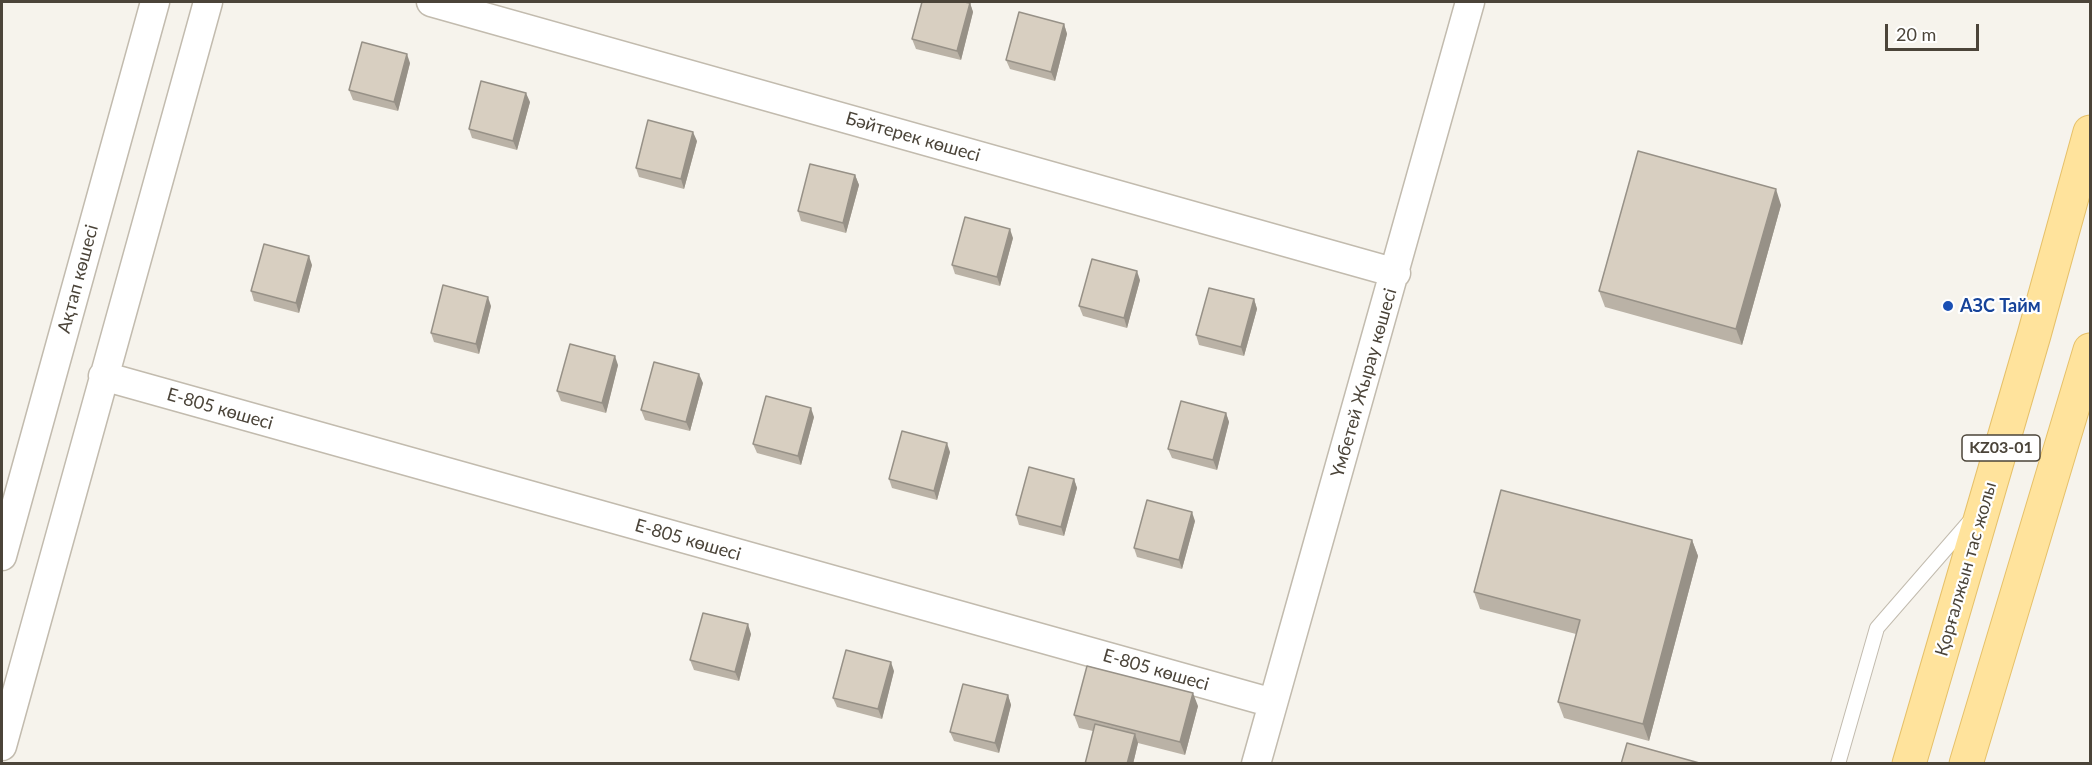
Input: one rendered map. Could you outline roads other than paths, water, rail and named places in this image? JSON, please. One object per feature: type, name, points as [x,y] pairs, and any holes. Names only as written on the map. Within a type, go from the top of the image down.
[{"type":"main road","name":"Қорғалжын тас жолы","points":[[1909,764],[2091,132]]},
{"type":"main road","name":"KZ03-01","points":[[1966,764],[2091,350]]},
{"type":"street","name":"Ақтап көшесі","points":[[2,556],[155,2]]},
{"type":"street","points":[[2,746],[208,2]]},
{"type":"street","name":"Бәйтерек көшесі","points":[[431,2],[1396,273]]},
{"type":"street","name":"Үмбетей Жырау көшесі","points":[[1256,764],[1396,273],[1470,2]]},
{"type":"street","name":"Е-805 көшесі","points":[[103,376],[1273,703]]},
{"type":"lane","points":[[1838,764],[1876,628],[1985,504]]},
{"type":"place","name":"АЗС Тайм","points":[[1948,306]]}]
